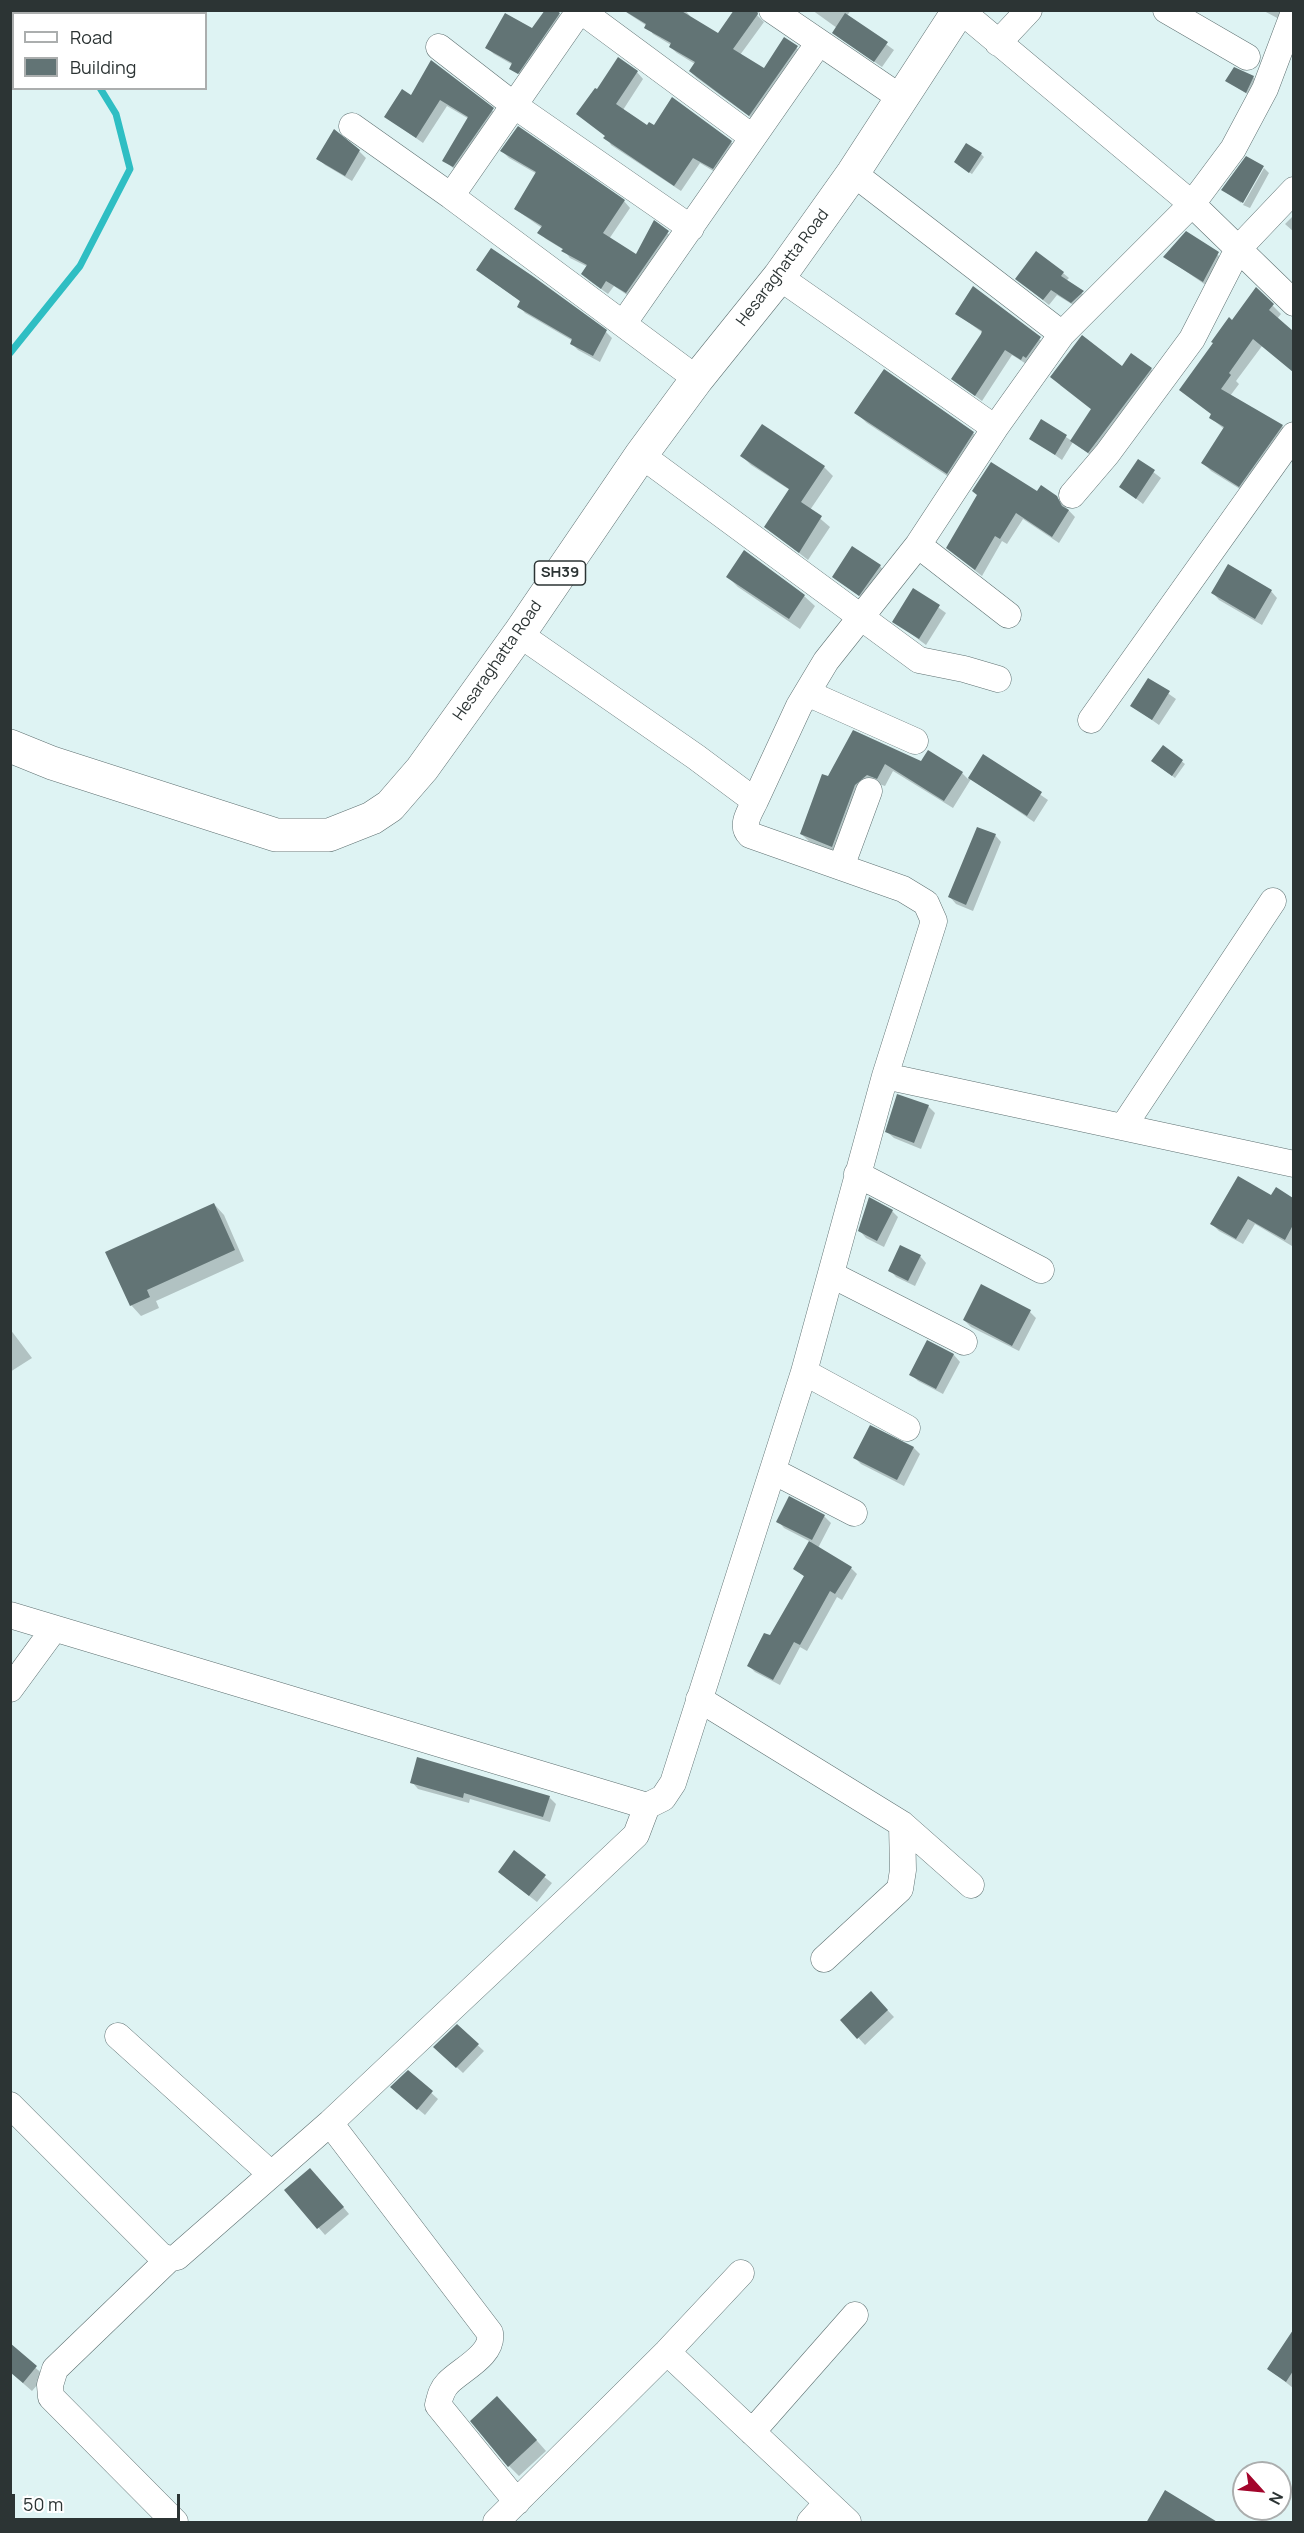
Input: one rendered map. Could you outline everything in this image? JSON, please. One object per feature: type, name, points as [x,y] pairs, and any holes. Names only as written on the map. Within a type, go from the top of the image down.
[{"type":"main road","name":"Hesaraghatta Road","points":[[10,746],[52,764],[276,835],[329,835],[372,818],[390,806],[422,769],[519,634],[641,454],[779,277],[853,173],[960,10]]},
{"type":"street","points":[[772,10],[818,44],[901,98]]},
{"type":"street","points":[[960,10],[1192,204],[1293,303]]},
{"type":"street","points":[[998,43],[1029,10]]},
{"type":"street","points":[[1166,10],[1247,57]]},
{"type":"street","points":[[451,196],[580,11],[752,137]]},
{"type":"street","points":[[10,2104],[161,2256],[169,2259],[177,2258],[330,2123],[636,1835],[647,1806],[663,1798],[673,1784],[804,1372],[885,1076],[934,921],[926,903],[911,894],[750,835],[745,825],[807,693],[826,661],[918,545],[995,428],[1062,334],[1192,204],[1233,149],[1265,89],[1293,12]]},
{"type":"street","points":[[623,324],[818,44]]},
{"type":"street","points":[[439,47],[515,106],[691,228]]},
{"type":"street","points":[[352,126],[451,196],[698,379]]},
{"type":"street","points":[[853,173],[1062,334]]},
{"type":"street","points":[[1072,495],[1107,454],[1192,339],[1238,249],[1293,190]]},
{"type":"street","points":[[779,277],[995,428]]},
{"type":"street","points":[[1091,720],[1293,435]]},
{"type":"street","points":[[641,454],[919,660],[998,679]]},
{"type":"street","points":[[918,545],[1008,615]]},
{"type":"street","points":[[519,634],[696,757],[755,801]]},
{"type":"street","points":[[807,693],[915,741]]},
{"type":"street","points":[[841,867],[869,791]]},
{"type":"street","points":[[1123,1127],[1273,901]]},
{"type":"street","points":[[885,1076],[1293,1164]]},
{"type":"street","points":[[857,1174],[1041,1270]]},
{"type":"street","points":[[832,1275],[964,1342]]},
{"type":"street","points":[[804,1372],[907,1428]]},
{"type":"street","points":[[773,1471],[854,1513]]},
{"type":"street","points":[[10,1615],[647,1806]]},
{"type":"street","points":[[10,1689],[54,1629]]},
{"type":"street","points":[[699,1699],[902,1824],[971,1885]]},
{"type":"street","points":[[824,1959],[900,1889],[903,1870],[902,1824]]},
{"type":"street","points":[[118,2036],[271,2174]]},
{"type":"street","points":[[330,2123],[490,2333],[490,2343],[484,2352],[447,2384],[441,2392],[438,2405],[518,2502]]},
{"type":"street","points":[[169,2259],[55,2369],[50,2385],[51,2397],[175,2523]]},
{"type":"street","points":[[496,2523],[667,2352],[741,2273]]},
{"type":"street","points":[[752,2432],[855,2315]]},
{"type":"street","points":[[667,2352],[848,2523]]},
{"type":"street","points":[[810,2523],[827,2503]]},
{"type":"building","points":[[545,10],[556,10],[560,13],[518,74],[509,69],[512,63],[485,48],[505,13],[532,28]]},
{"type":"building","points":[[623,10],[680,10],[718,33],[734,10],[757,10],[758,14],[733,49],[764,68],[784,37],[798,46],[749,116],[689,71],[695,62],[669,47],[671,43],[644,28],[646,24]]},
{"type":"building","points":[[845,13],[888,42],[874,62],[832,33]]},
{"type":"building","points":[[618,57],[638,71],[616,104],[647,125],[649,122],[654,125],[672,97],[732,141],[713,169],[693,158],[674,186],[603,138],[605,136],[576,114],[595,88],[597,89]]},
{"type":"building","points":[[431,60],[494,108],[453,167],[442,161],[468,117],[440,100],[416,138],[384,117],[402,89],[411,95]]},
{"type":"building","points":[[1234,67],[1254,76],[1246,93],[1225,81]]},
{"type":"building","points":[[518,126],[625,200],[603,233],[636,254],[654,220],[669,231],[626,293],[606,281],[601,289],[581,274],[587,265],[561,251],[563,249],[537,233],[542,226],[514,209],[536,172],[500,151]]},
{"type":"building","points":[[334,129],[360,150],[345,176],[316,159]]},
{"type":"building","points":[[966,143],[982,153],[969,173],[954,162]]},
{"type":"building","points":[[1246,156],[1264,166],[1243,203],[1221,190]]},
{"type":"building","points":[[1186,231],[1219,252],[1203,282],[1163,257]]},
{"type":"building","points":[[491,248],[607,330],[593,356],[570,344],[572,339],[517,307],[520,301],[476,270]]},
{"type":"building","points":[[1036,251],[1064,272],[1061,276],[1084,291],[1071,303],[1051,290],[1043,300],[1015,279]]},
{"type":"building","points":[[973,286],[1041,337],[1026,358],[1023,356],[1021,360],[1005,350],[975,396],[951,379],[982,331],[955,314]]},
{"type":"building","points":[[1256,287],[1274,304],[1269,310],[1293,331],[1293,372],[1253,339],[1229,373],[1231,375],[1221,389],[1283,425],[1239,487],[1201,463],[1224,427],[1209,418],[1211,414],[1179,390],[1229,317],[1232,320]]},
{"type":"building","points":[[1082,335],[1122,366],[1131,353],[1152,368],[1088,453],[1070,441],[1091,409],[1050,377]]},
{"type":"building","points":[[884,369],[974,432],[947,474],[854,413]]},
{"type":"building","points":[[1041,419],[1067,435],[1055,455],[1029,439]]},
{"type":"building","points":[[762,424],[825,466],[801,502],[822,516],[799,553],[764,527],[789,489],[740,456]]},
{"type":"building","points":[[1138,459],[1155,470],[1136,499],[1119,487]]},
{"type":"building","points":[[991,462],[1037,491],[1041,485],[1057,496],[1062,506],[1069,510],[1052,537],[1016,513],[1000,539],[995,536],[975,570],[946,548],[977,495],[972,491]]},
{"type":"building","points":[[852,546],[881,565],[859,596],[832,577]]},
{"type":"building","points":[[744,550],[805,595],[789,619],[726,577]]},
{"type":"building","points":[[1228,564],[1272,590],[1255,619],[1211,593]]},
{"type":"building","points":[[913,588],[940,605],[919,639],[892,622]]},
{"type":"building","points":[[1148,678],[1170,691],[1152,720],[1130,706]]},
{"type":"building","points":[[853,730],[921,761],[928,750],[963,772],[944,801],[885,764],[877,779],[867,775],[855,785],[832,847],[800,834],[822,774],[828,776]]},
{"type":"building","points":[[1163,745],[1183,760],[1172,776],[1151,761]]},
{"type":"building","points":[[983,754],[1042,792],[1027,816],[968,778]]},
{"type":"building","points":[[977,827],[996,834],[966,905],[948,897]]},
{"type":"building","points":[[897,1094],[929,1105],[914,1143],[885,1132]]},
{"type":"building","points":[[1238,1176],[1271,1195],[1276,1187],[1293,1198],[1293,1225],[1285,1240],[1248,1219],[1236,1239],[1210,1224]]},
{"type":"building","points":[[869,1197],[893,1210],[877,1241],[858,1231]]},
{"type":"building","points":[[214,1203],[235,1250],[147,1290],[150,1297],[130,1306],[105,1252]]},
{"type":"building","points":[[900,1245],[921,1255],[908,1281],[888,1271]]},
{"type":"building","points":[[981,1284],[1031,1310],[1012,1346],[963,1320]]},
{"type":"building","points":[[927,1340],[954,1354],[936,1389],[909,1375]]},
{"type":"building","points":[[870,1425],[914,1447],[897,1480],[853,1458]]},
{"type":"building","points":[[789,1496],[825,1515],[812,1540],[776,1522]]},
{"type":"building","points":[[809,1541],[852,1567],[835,1594],[830,1591],[800,1645],[794,1642],[773,1680],[747,1666],[764,1633],[770,1635],[804,1576],[793,1569]]},
{"type":"building","points":[[417,1757],[550,1796],[543,1817],[464,1793],[463,1798],[410,1783]]},
{"type":"building","points":[[514,1850],[546,1875],[529,1896],[498,1872]]},
{"type":"building","points":[[871,1991],[888,2010],[857,2039],[840,2020]]},
{"type":"building","points":[[457,2024],[479,2044],[456,2068],[433,2047]]},
{"type":"building","points":[[408,2070],[433,2091],[417,2110],[390,2087]]},
{"type":"building","points":[[310,2168],[344,2207],[317,2229],[284,2190]]},
{"type":"building","points":[[1293,2330],[1293,2371],[1286,2382],[1267,2369]]},
{"type":"building","points":[[10,2343],[37,2366],[23,2383],[10,2372]]},
{"type":"building","points":[[497,2396],[537,2440],[508,2467],[470,2421]]},
{"type":"building","points":[[1165,2490],[1219,2523],[1146,2523]]},
{"type":"waterway","points":[[10,353],[80,266],[130,169],[116,114],[101,90]]},
{"type":"railway","points":[[52,12],[55,10]]},
{"type":"railway","points":[[120,12],[124,10]]},
{"type":"railway","points":[[181,12],[185,10]]}]
